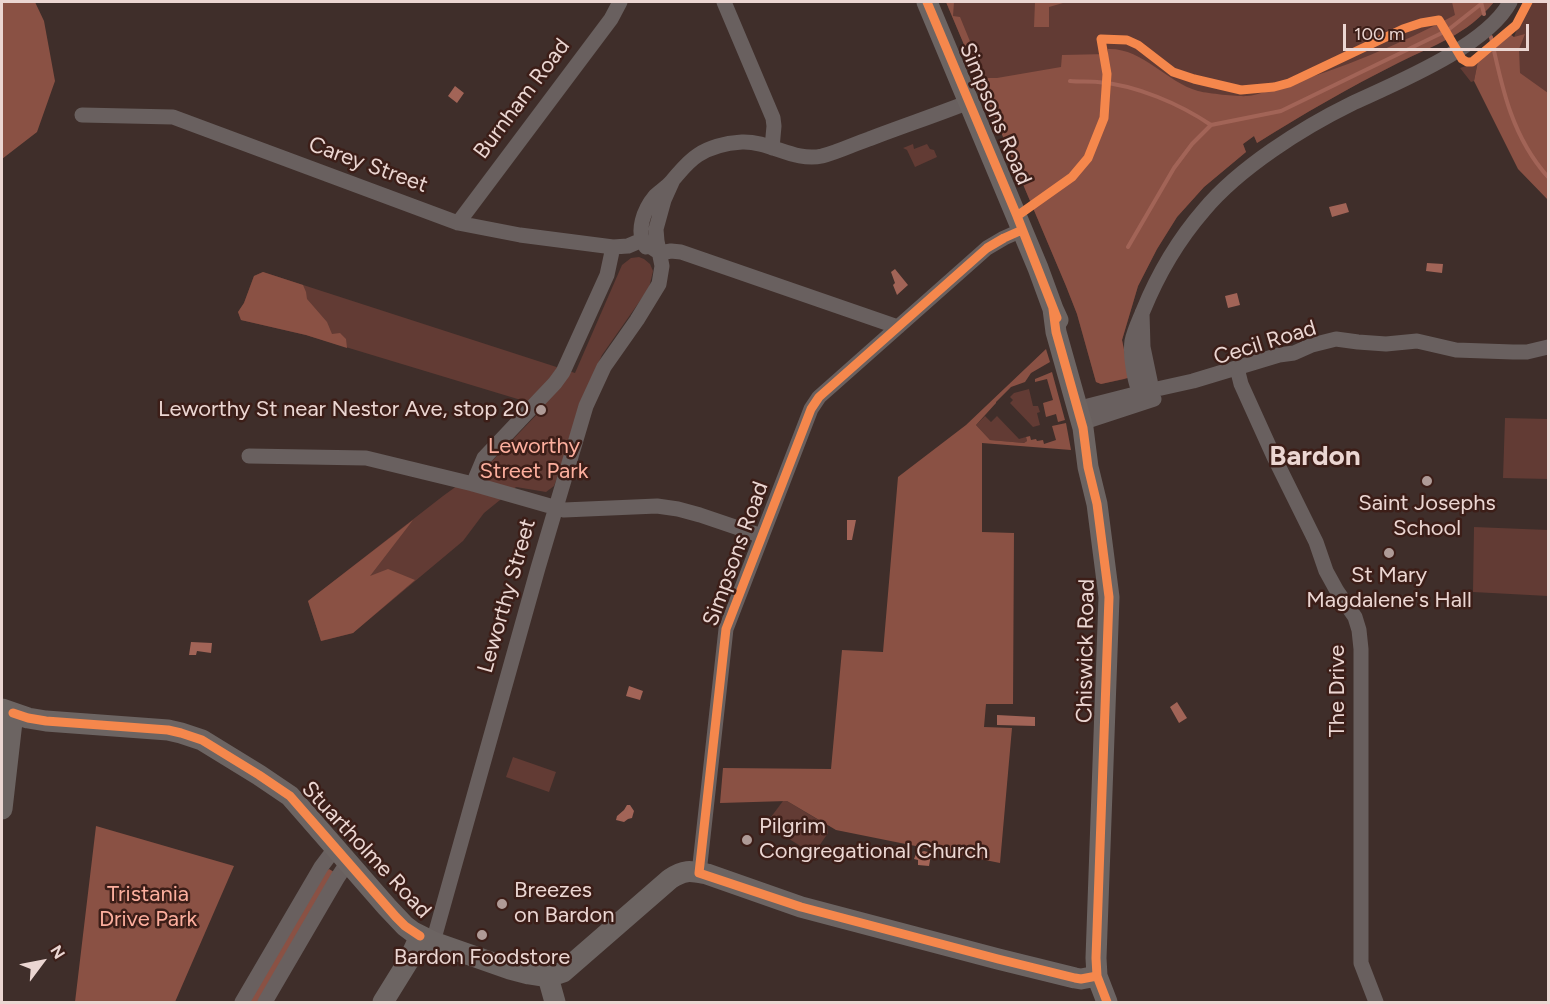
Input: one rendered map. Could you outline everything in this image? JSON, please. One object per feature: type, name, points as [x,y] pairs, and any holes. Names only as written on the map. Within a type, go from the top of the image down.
[{"type":"main road","name":"Simpsons Road","points":[[927,2],[1022,230]]},
{"type":"main road","name":"Chiswick Road","points":[[1022,230],[1064,331],[1086,414],[1096,466],[1097,504],[1109,597],[1096,919],[1097,976]]},
{"type":"main road","points":[[2,808],[7,711]]},
{"type":"main road","name":"Stuartholme Road","points":[[7,711],[46,721],[168,730],[202,740],[290,796],[405,926],[427,939],[510,969],[539,977],[548,977]]},
{"type":"main road","points":[[555,1002],[548,977],[565,971],[677,874],[691,871],[801,906],[998,959],[1075,978],[1097,976],[1107,1002]]},
{"type":"main road","points":[[383,1002],[409,960],[427,939]]},
{"type":"street","name":"Burnham Road","points":[[458,223],[611,19],[620,2]]},
{"type":"street","points":[[724,2],[772,118],[774,126],[772,148]]},
{"type":"street","points":[[1146,394],[1134,367],[1132,345],[1136,327],[1169,257],[1204,209],[1264,155],[1344,108],[1456,51],[1493,23],[1510,2]]},
{"type":"street","name":"Leworthy Street","points":[[642,240],[642,223],[649,205],[656,195],[699,154],[716,147],[751,142],[804,157],[821,156],[969,102]]},
{"type":"street","name":"Carey Street","points":[[82,115],[173,117],[458,223],[520,235],[613,247],[628,246],[642,240]]},
{"type":"street","name":"Leworthy Street","points":[[427,939],[586,406],[604,367],[655,291],[663,270],[656,235],[657,223],[673,180]]},
{"type":"street","name":"Simpsons Road","points":[[699,873],[726,629],[815,401],[987,248],[1022,230]]},
{"type":"street","points":[[642,240],[660,253],[681,252],[898,327]]},
{"type":"street","points":[[642,240],[658,265],[660,279]]},
{"type":"street","points":[[473,484],[484,458],[563,372],[607,275],[613,247]]},
{"type":"street","name":"Cecil Road","points":[[1086,414],[1146,394],[1237,372],[1279,355],[1294,353],[1312,345],[1339,339],[1386,344],[1417,341],[1456,350],[1548,354]]},
{"type":"street","name":"Cecil Road","points":[[1520,352],[1548,347]]},
{"type":"street","name":"The Drive","points":[[1237,372],[1274,457],[1316,542],[1326,571],[1355,617],[1359,630],[1361,649],[1361,963],[1376,1002]]},
{"type":"street","points":[[249,456],[366,458],[473,484],[556,508],[572,510],[657,506],[689,512],[762,536]]},
{"type":"street","points":[[242,1002],[321,867],[342,855]]},
{"type":"street","points":[[265,1002],[338,877],[342,855]]},
{"type":"green space","points":[[2,2],[35,2],[44,21],[55,81],[37,132],[2,159],[3,48]]},
{"type":"green space","points":[[946,2],[1494,2],[1473,23],[1449,38],[1344,91],[1257,143],[1254,136],[1243,144],[1246,152],[1204,187],[1177,217],[1157,249],[1138,286],[1122,340],[1129,374],[1125,379],[1101,384],[1096,382],[1077,314],[1066,286]]},
{"type":"green space","points":[[946,2],[954,2],[953,16],[960,17],[985,78],[1061,67],[1062,55],[1108,54],[1108,49],[1121,50],[1143,59],[1186,87],[1222,95],[1243,96],[1327,72],[1392,46],[1455,15],[1452,2],[1494,2],[1473,23],[1449,38],[1344,91],[1257,143],[1254,136],[1243,144],[1246,152],[1204,187],[1177,217],[1157,249],[1138,286],[1122,340],[1128,378],[1101,384],[1096,382],[1077,314],[1066,286]]},
{"type":"green space","points":[[1035,2],[1063,2],[1049,7],[1049,27],[1034,27]]},
{"type":"green space","points":[[1530,2],[1548,2],[1548,111],[1512,66],[1514,37]]},
{"type":"green space","points":[[1510,34],[1514,37],[1525,34],[1519,49],[1520,73],[1548,93],[1548,200],[1518,169],[1474,81],[1478,61]]},
{"type":"green space","points":[[1478,61],[1474,81],[1471,82],[1460,68]]},
{"type":"green space","points":[[913,144],[914,149],[927,144],[930,149],[934,150],[937,157],[915,167],[907,150],[903,148]]},
{"type":"green space","name":"Leworthy Street Park","points":[[639,257],[650,264],[653,271],[649,288],[602,355],[581,401],[569,448],[554,486],[546,492],[516,487],[484,513],[463,541],[353,633],[321,641],[308,601],[494,459],[544,407],[306,335],[241,320],[238,312],[244,303],[254,276],[263,272],[575,373],[622,265],[631,258]]},
{"type":"green space","points":[[263,272],[303,285],[307,299],[327,322],[332,334],[340,333],[346,339],[347,348],[306,335],[241,320],[238,312],[244,303],[254,276]]},
{"type":"green space","points":[[1046,349],[1050,362],[1031,373],[1025,382],[1011,387],[976,425],[990,440],[1024,443],[1027,441],[1026,437],[1030,436],[1031,440],[1043,440],[1044,444],[1056,440],[1052,426],[1066,423],[1071,450],[982,443],[982,532],[1014,533],[1013,704],[986,704],[984,727],[1012,728],[1000,863],[836,830],[787,801],[720,803],[723,768],[831,769],[842,650],[883,652],[898,477],[966,425]]},
{"type":"green space","points":[[1052,372],[1065,420],[1058,422],[1056,414],[1046,417],[1043,403],[1053,400],[1047,379],[1035,382],[1035,379]]},
{"type":"green space","points":[[1029,389],[1033,406],[1038,406],[1040,412],[1037,413],[1040,425],[1033,427],[1010,403],[1013,400],[1010,397],[1014,393]]},
{"type":"green space","points":[[985,416],[991,422],[997,416],[1019,439],[1026,437],[1027,441],[1024,443],[990,440],[976,425]]},
{"type":"green space","points":[[1505,418],[1548,419],[1548,479],[1503,478]]},
{"type":"green space","points":[[413,520],[370,576],[388,569],[415,580],[353,633],[321,641],[308,601]]},
{"type":"green space","points":[[1474,527],[1548,530],[1548,596],[1473,592]]},
{"type":"green space","points":[[513,757],[556,772],[549,792],[506,777]]},
{"type":"green space","points":[[783,801],[787,801],[827,825],[828,833],[815,852],[810,852],[770,827],[768,821]]},
{"type":"green space","name":"Tristania Drive Park","points":[[96,826],[234,866],[175,1002],[75,1002]]},
{"type":"green space","points":[[329,869],[334,872],[263,1002],[244,1002],[326,871]]},
{"type":"shaded area","points":[[455,86],[464,93],[457,103],[448,96]]},
{"type":"shaded area","points":[[1346,203],[1349,212],[1332,217],[1329,207]]},
{"type":"shaded area","points":[[1427,263],[1443,264],[1442,273],[1426,271]]},
{"type":"shaded area","points":[[895,269],[908,285],[897,295],[891,272]]},
{"type":"shaded area","points":[[1237,293],[1240,305],[1228,308],[1225,296]]},
{"type":"shaded area","points":[[847,520],[856,520],[852,540],[847,540]]},
{"type":"shaded area","points":[[191,642],[212,643],[211,653],[197,651],[196,655],[189,655]]},
{"type":"shaded area","points":[[629,686],[643,691],[640,700],[626,696]]},
{"type":"shaded area","points":[[1177,702],[1187,718],[1179,723],[1170,707]]},
{"type":"shaded area","points":[[997,715],[1035,717],[1035,726],[997,725]]},
{"type":"shaded area","points":[[627,805],[630,805],[634,811],[632,818],[624,822],[616,820],[617,816]]},
{"type":"shaded area","points":[[924,851],[931,855],[929,866],[918,865],[918,860],[914,859],[916,854]]},
{"type":"waterway","points":[[1481,2],[1484,14]]},
{"type":"waterway","points":[[1128,247],[1174,168],[1192,144],[1211,125],[1281,111],[1448,30],[1481,4]]},
{"type":"waterway","points":[[1491,37],[1504,93],[1517,129],[1525,145],[1548,177]]},
{"type":"waterway","points":[[1070,81],[1112,84],[1142,91],[1172,103],[1211,125]]},
{"type":"cycle path","points":[[927,2],[1017,216],[1057,318]]},
{"type":"cycle path","points":[[1017,216],[1072,177],[1088,158],[1104,118],[1107,74],[1101,39],[1127,40],[1138,45],[1173,72],[1241,90],[1289,83],[1403,29],[1439,20],[1462,59],[1472,62],[1516,25],[1528,2]]},
{"type":"cycle path","points":[[1022,230],[987,248],[819,397],[811,409],[726,629],[699,873],[801,907],[998,959],[1075,978],[1097,976]]},
{"type":"cycle path","points":[[1053,309],[1056,332],[1083,428],[1088,467],[1097,504],[1109,597],[1096,958],[1097,976],[1107,1002]]},
{"type":"cycle path","points":[[13,713],[46,721],[168,730],[202,740],[290,796],[396,917],[420,936]]},
{"type":"place","name":"Leworthy St near Nestor Ave, stop 20","points":[[541,410]]},
{"type":"place","name":"Saint Josephs School","points":[[1427,481]]},
{"type":"place","name":"St Mary Magdalene's Hall","points":[[1389,553]]},
{"type":"place","name":"Pilgrim Congregational Church","points":[[747,840]]},
{"type":"place","name":"Breezes on Bardon","points":[[502,904]]},
{"type":"place","name":"Bardon Foodstore","points":[[482,935]]},
{"type":"district","name":"Bardon","points":[[1315,457]]}]
